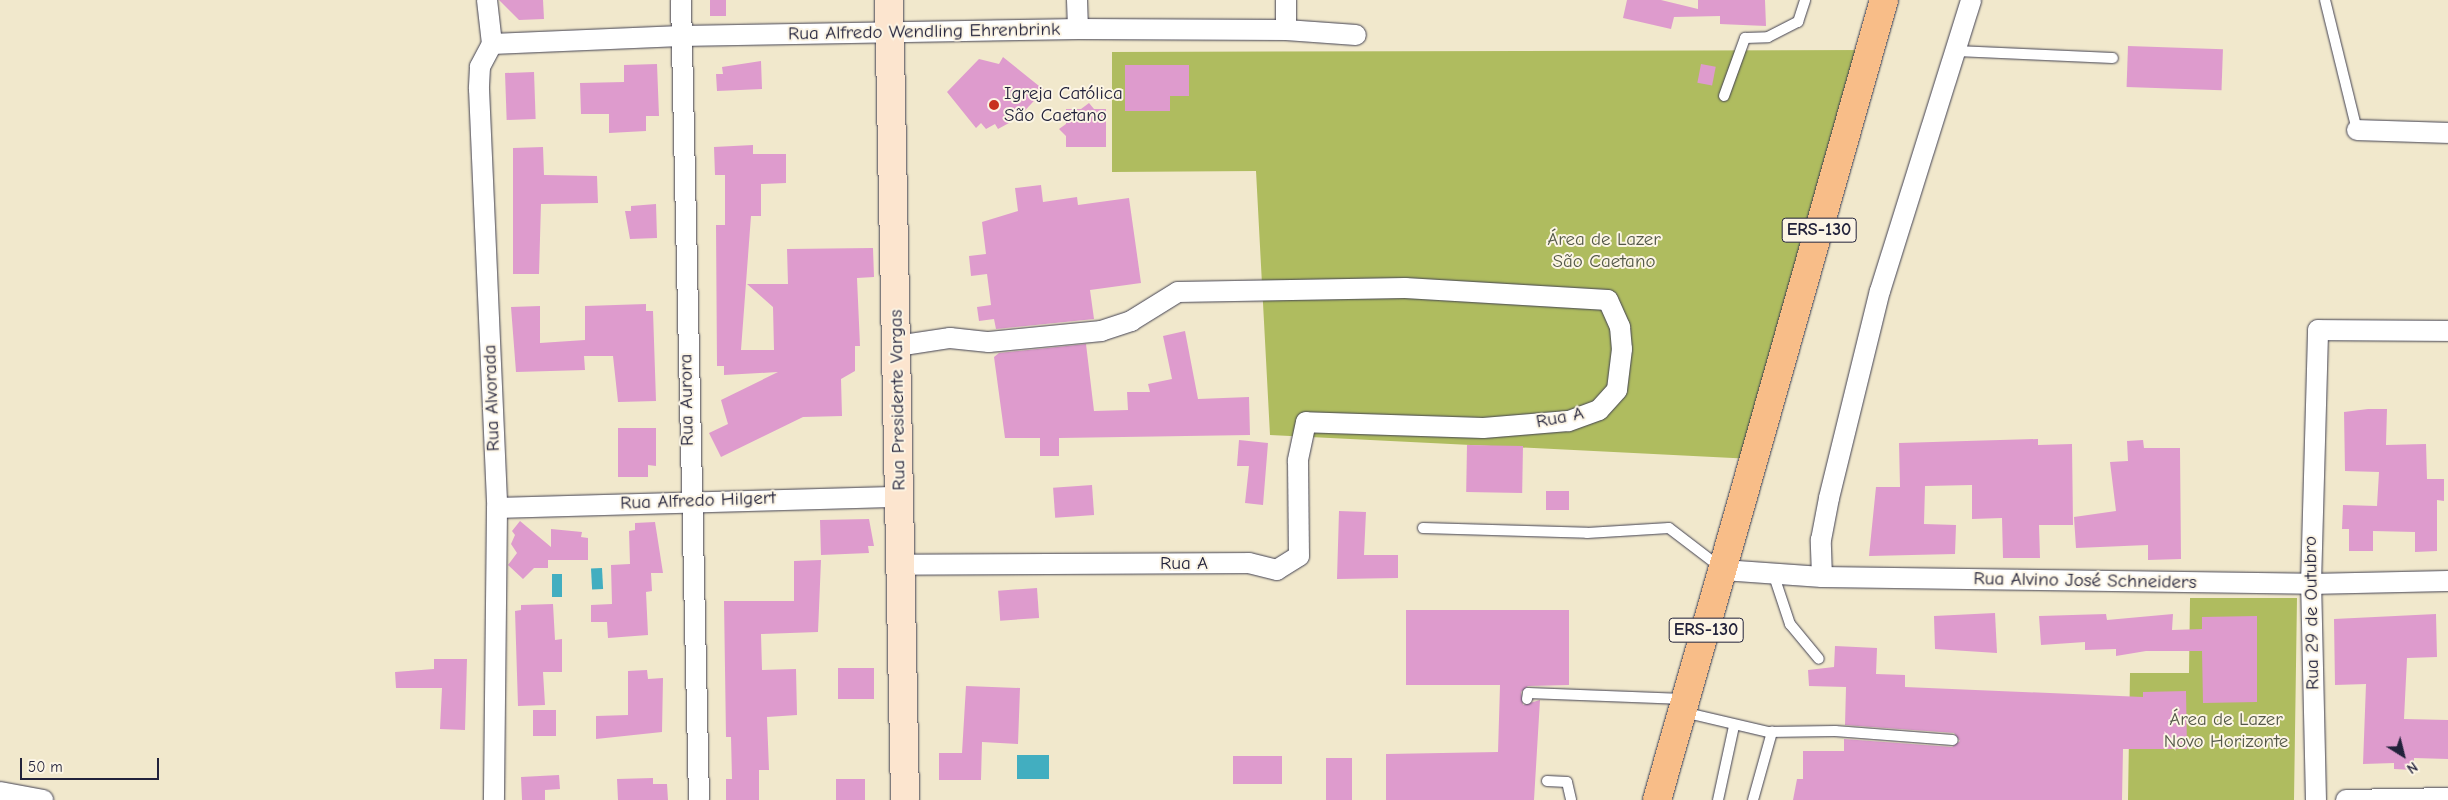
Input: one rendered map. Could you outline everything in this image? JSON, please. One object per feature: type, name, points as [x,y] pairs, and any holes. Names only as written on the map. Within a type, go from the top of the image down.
[{"type":"main road","name":"Rua Presidente Vargas","points":[[889,0],[906,800]]},
{"type":"main road","name":"ERS-130","points":[[1657,800],[1884,0]]},
{"type":"street","points":[[487,0],[492,44]]},
{"type":"street","name":"Rua Aurora","points":[[681,0],[689,501],[699,800]]},
{"type":"street","points":[[1077,0],[1078,29]]},
{"type":"street","points":[[1286,0],[1286,30]]},
{"type":"street","points":[[1822,577],[1822,540],[1830,498],[1880,291],[1971,0]]},
{"type":"street","name":"Rua Alfredo Wendling Ehrenbrink","points":[[492,44],[681,36],[1078,29],[1286,30],[1356,35]]},
{"type":"street","name":"Rua Alvorada","points":[[492,44],[480,66],[479,89],[497,508],[494,800]]},
{"type":"street","points":[[2357,130],[2448,133]]},
{"type":"street","name":"Rua A","points":[[897,346],[950,338],[990,342],[1101,331],[1131,321],[1178,292],[1405,288],[1608,300],[1620,327],[1622,349],[1617,390],[1599,410],[1568,421],[1483,428],[1306,422],[1298,461],[1299,556],[1277,570],[1250,564],[901,565]]},
{"type":"street","name":"Rua 29 de Outubro","points":[[2316,800],[2311,584],[2312,425],[2318,330],[2448,331]]},
{"type":"street","name":"Rua Alfredo Hilgert","points":[[497,508],[900,496]]},
{"type":"street","name":"Rua Alvino José Schneiders","points":[[1723,570],[1822,577],[2311,584],[2448,581]]},
{"type":"street","points":[[0,792],[44,800]]},
{"type":"street","points":[[2346,800],[2448,798]]},
{"type":"lane","points":[[1724,96],[1745,38],[1768,37],[1798,22],[1806,0]]},
{"type":"lane","points":[[2325,0],[2357,130]]},
{"type":"lane","points":[[1956,52],[2113,58]]},
{"type":"lane","points":[[1423,528],[1587,533],[1669,528],[1723,570]]},
{"type":"lane","points":[[1774,573],[1790,624],[1819,659]]},
{"type":"lane","points":[[1527,699],[1528,693],[1684,705],[1734,726],[1772,732],[1835,731],[1953,740]]},
{"type":"lane","points":[[1718,800],[1734,726]]},
{"type":"lane","points":[[1753,800],[1772,732]]},
{"type":"lane","points":[[1547,781],[1568,782],[1571,800]]},
{"type":"green space","name":"Área de Lazer São Caetano","points":[[1870,50],[1753,459],[1270,435],[1256,171],[1112,172],[1112,52]]},
{"type":"green space","name":"Área de Lazer Novo Horizonte","points":[[2190,598],[2297,598],[2294,800],[2128,800],[2130,673],[2189,673]]},
{"type":"water","points":[[602,568],[603,589],[592,590],[591,569]]},
{"type":"water","points":[[552,574],[562,574],[562,597],[552,597]]},
{"type":"water","points":[[1017,755],[1049,755],[1049,779],[1017,779]]},
{"type":"building","points":[[499,0],[543,0],[544,19],[519,20]]},
{"type":"building","points":[[710,0],[726,0],[726,16],[710,16]]},
{"type":"building","points":[[1627,0],[1661,0],[1698,9],[1698,0],[1765,0],[1766,26],[1720,24],[1720,16],[1674,17],[1671,29],[1623,18]]},
{"type":"building","points":[[2128,46],[2223,49],[2222,90],[2127,87]]},
{"type":"building","name":"Igreja Católica São Caetano","points":[[1003,57],[1044,90],[1018,118],[998,129],[995,124],[986,129],[981,123],[976,128],[947,92],[979,59],[999,64]]},
{"type":"building","points":[[761,61],[762,89],[717,91],[716,74],[723,74],[722,67]]},
{"type":"building","points":[[657,64],[659,116],[646,116],[646,131],[609,133],[609,114],[581,114],[580,83],[624,82],[624,65]]},
{"type":"building","points":[[1701,64],[1716,67],[1712,86],[1697,83]]},
{"type":"building","points":[[1125,65],[1189,65],[1189,96],[1170,96],[1170,111],[1125,111]]},
{"type":"building","points":[[534,72],[536,119],[507,120],[505,73]]},
{"type":"building","points":[[1089,103],[1094,109],[1106,109],[1106,147],[1066,147],[1066,136],[1059,129],[1066,124],[1066,109],[1081,109]]},
{"type":"building","points":[[753,145],[753,154],[786,154],[786,183],[761,184],[761,216],[751,216],[741,350],[774,350],[773,307],[747,284],[788,284],[787,249],[873,248],[874,277],[857,278],[860,346],[855,346],[855,371],[841,379],[842,416],[803,417],[721,457],[709,433],[728,424],[721,400],[778,372],[724,375],[724,366],[717,366],[716,225],[725,225],[725,175],[715,175],[714,147]]},
{"type":"building","points":[[543,147],[544,175],[597,176],[598,203],[541,204],[539,274],[513,274],[513,148]]},
{"type":"building","points":[[1041,185],[1043,202],[1077,197],[1078,205],[1129,198],[1141,283],[1090,290],[1094,319],[996,329],[994,319],[979,321],[977,307],[991,305],[987,274],[971,276],[969,256],[986,254],[982,222],[1018,211],[1015,188]]},
{"type":"building","points":[[656,204],[657,238],[630,239],[625,211],[631,211],[631,206]]},
{"type":"building","points":[[646,304],[646,311],[653,311],[656,401],[618,402],[613,356],[584,356],[585,370],[516,372],[511,307],[540,306],[540,343],[585,340],[585,306]]},
{"type":"building","points":[[1185,331],[1198,399],[1249,397],[1250,435],[1059,438],[1059,456],[1040,456],[1040,438],[1005,438],[994,357],[999,353],[1086,344],[1094,411],[1128,410],[1127,392],[1150,392],[1148,384],[1172,379],[1163,336]]},
{"type":"building","points":[[2387,409],[2386,445],[2426,444],[2427,479],[2444,479],[2444,501],[2437,500],[2437,551],[2415,552],[2415,532],[2373,531],[2373,551],[2349,551],[2349,529],[2342,529],[2343,505],[2377,506],[2379,472],[2345,471],[2344,412]]},
{"type":"building","points":[[618,428],[656,428],[656,466],[648,465],[648,477],[618,477]]},
{"type":"building","points":[[2038,439],[2038,445],[2072,444],[2073,525],[2039,525],[2040,558],[2003,558],[2002,518],[1972,519],[1972,485],[1925,486],[1924,524],[1956,525],[1955,554],[1869,556],[1876,487],[1900,487],[1899,443]]},
{"type":"building","points":[[1239,440],[1268,443],[1263,505],[1245,503],[1249,466],[1237,466]]},
{"type":"building","points":[[2143,440],[2144,448],[2180,448],[2181,559],[2148,560],[2148,545],[2076,548],[2074,517],[2116,511],[2110,462],[2128,461],[2127,441]]},
{"type":"building","points":[[1467,445],[1523,446],[1522,493],[1466,492]]},
{"type":"building","points":[[1092,485],[1094,515],[1055,518],[1053,488]]},
{"type":"building","points":[[1546,491],[1569,491],[1569,510],[1546,510]]},
{"type":"building","points":[[1339,511],[1366,512],[1364,555],[1398,555],[1398,578],[1337,579]]},
{"type":"building","points":[[869,519],[874,546],[868,546],[869,553],[821,555],[820,520]]},
{"type":"building","points":[[520,521],[551,547],[551,529],[582,532],[581,537],[588,538],[588,560],[548,560],[548,568],[534,568],[523,579],[508,565],[517,553],[511,544],[515,535],[512,531]]},
{"type":"building","points":[[655,522],[663,573],[651,573],[652,591],[646,592],[648,635],[608,638],[607,622],[591,622],[591,605],[612,604],[611,565],[630,564],[629,531],[635,530],[635,523]]},
{"type":"building","points":[[821,560],[818,632],[761,634],[762,670],[796,669],[797,715],[767,717],[769,770],[759,770],[759,800],[726,800],[726,779],[732,779],[731,737],[726,737],[724,601],[794,601],[794,561]]},
{"type":"building","points":[[1037,588],[1039,618],[1000,621],[998,591]]},
{"type":"building","points":[[553,604],[555,640],[562,639],[562,672],[543,672],[545,705],[518,706],[515,611],[521,610],[521,605]]},
{"type":"building","points":[[1406,610],[1569,610],[1569,685],[1528,686],[1521,692],[1523,705],[1540,700],[1534,800],[1386,800],[1386,754],[1498,752],[1500,685],[1406,685]]},
{"type":"building","points":[[1995,613],[1997,653],[1935,649],[1934,616]]},
{"type":"building","points":[[2106,614],[2107,620],[2173,614],[2172,630],[2202,629],[2202,617],[2257,616],[2257,702],[2203,703],[2202,651],[2146,651],[2116,656],[2116,649],[2085,650],[2085,642],[2041,645],[2039,616]]},
{"type":"building","points":[[2436,614],[2437,657],[2407,658],[2404,719],[2448,720],[2448,759],[2414,758],[2414,770],[2394,769],[2394,763],[2363,764],[2366,684],[2335,685],[2334,619]]},
{"type":"building","points":[[1835,646],[1877,648],[1876,674],[1905,675],[1905,687],[2143,697],[2143,692],[2186,691],[2187,749],[2123,749],[2122,800],[1793,800],[1797,779],[1803,779],[1803,751],[1844,751],[1844,739],[1952,747],[1960,741],[1954,733],[1845,725],[1846,687],[1809,686],[1808,670],[1834,667]]},
{"type":"building","points":[[434,659],[467,659],[465,730],[440,729],[442,688],[396,688],[395,672],[434,669]]},
{"type":"building","points":[[838,668],[874,668],[874,699],[838,699]]},
{"type":"building","points":[[647,670],[648,679],[663,678],[662,732],[596,739],[596,716],[628,715],[628,671]]},
{"type":"building","points":[[966,686],[1020,688],[1018,744],[982,742],[981,780],[939,780],[939,753],[962,753]]},
{"type":"building","points":[[533,710],[556,710],[556,736],[533,736]]},
{"type":"building","points":[[1233,756],[1282,756],[1282,784],[1233,784]]},
{"type":"building","points":[[1326,758],[1352,758],[1352,800],[1326,800]]},
{"type":"building","points":[[559,775],[560,789],[545,790],[545,800],[522,800],[521,777]]},
{"type":"building","points":[[653,778],[653,784],[667,784],[668,800],[618,800],[617,779]]},
{"type":"building","points":[[836,779],[865,779],[865,800],[836,800]]},
{"type":"place","name":"Igreja Católica São Caetano","points":[[994,105]]}]
